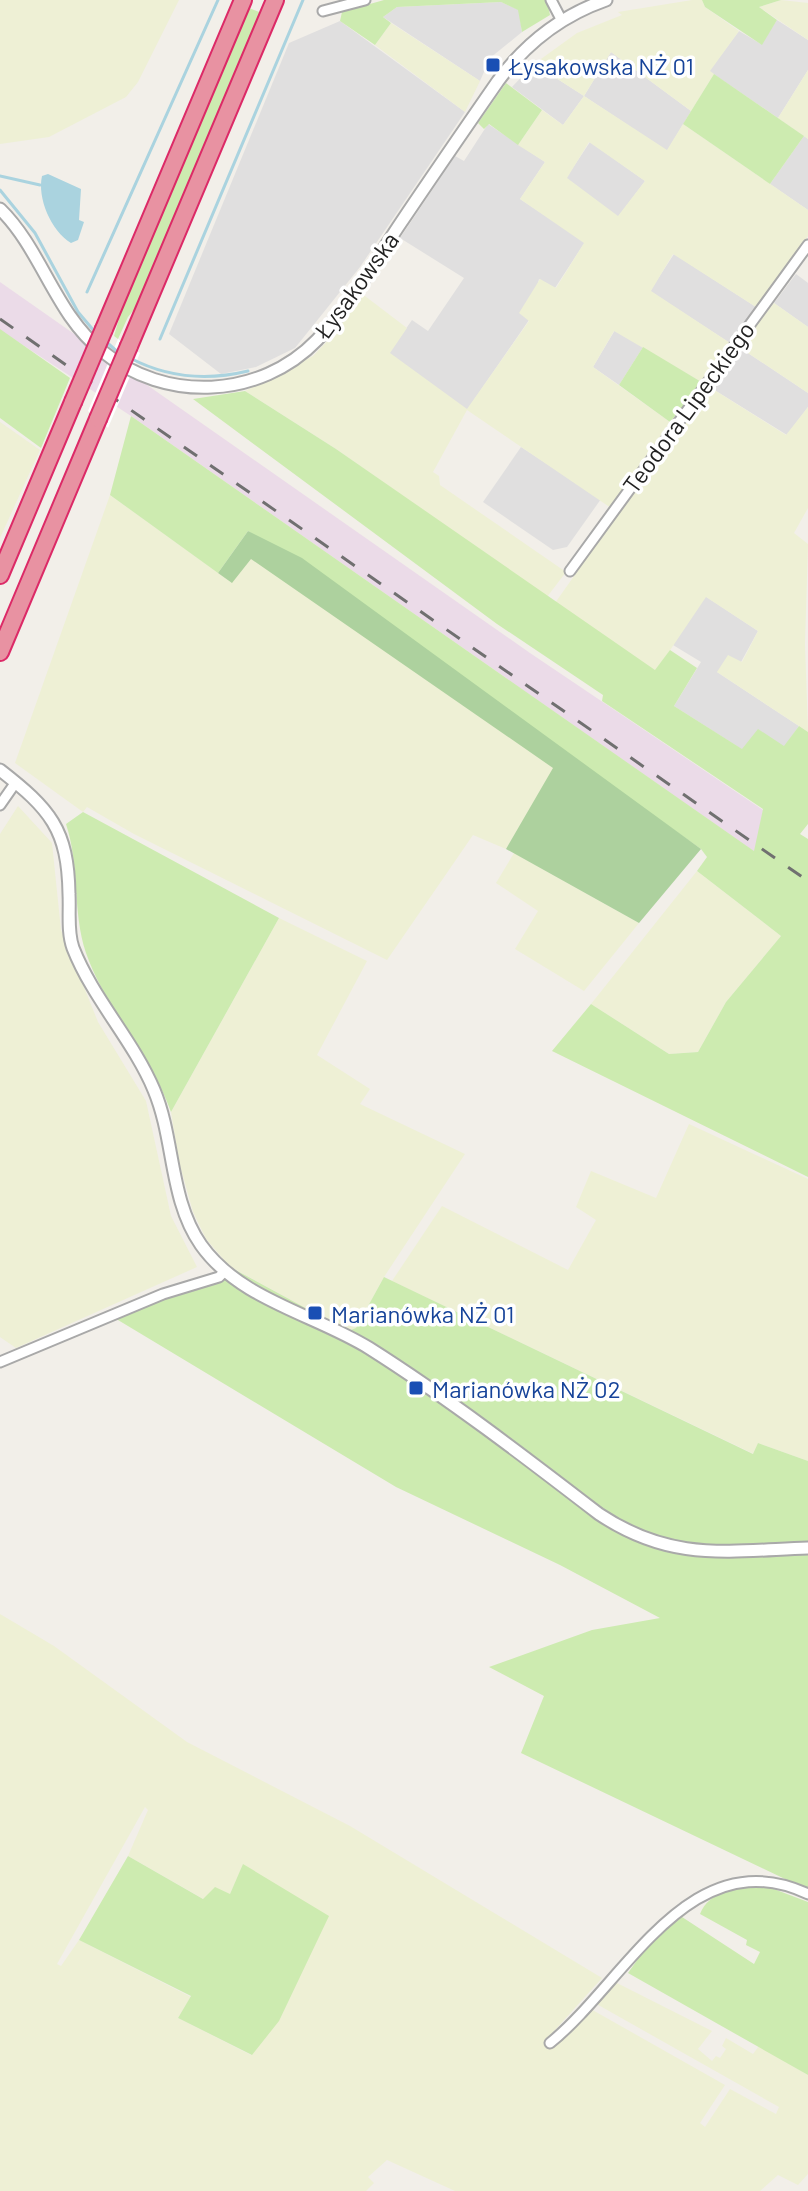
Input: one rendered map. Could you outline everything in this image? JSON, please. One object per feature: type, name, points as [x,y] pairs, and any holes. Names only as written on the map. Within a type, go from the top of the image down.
[{"type":"highway","points":[[0,575],[243,0]]},
{"type":"highway","points":[[0,652],[275,0]]},
{"type":"street","points":[[323,11],[365,0]]},
{"type":"street","points":[[551,0],[562,21]]},
{"type":"street","name":"Łysakowska","points":[[0,209],[27,240],[76,324],[111,358],[151,379],[181,387],[208,388],[255,380],[295,359],[322,334],[507,69],[532,42],[562,21],[606,0]]},
{"type":"street","name":"Teodora Lipeckiego","points":[[570,571],[808,245]]},
{"type":"street","points":[[0,770],[46,810],[63,838],[68,861],[74,949],[153,1087],[167,1130],[183,1208],[201,1244],[225,1271],[262,1295],[372,1350],[599,1514],[636,1536],[654,1544],[695,1551],[808,1548]]},
{"type":"street","points":[[0,805],[16,782]]},
{"type":"street","points":[[0,1362],[163,1294],[219,1277],[225,1271]]},
{"type":"street","points":[[550,2043],[640,1945],[694,1904],[725,1887],[758,1879],[777,1882],[808,1894]]},
{"type":"shaded area","points":[[501,2],[519,10],[522,32],[490,58],[480,81],[383,17],[397,7]]},
{"type":"shaded area","points":[[777,20],[808,40],[808,70],[778,118],[709,71],[739,31],[761,44]]},
{"type":"shaded area","points":[[340,21],[465,112],[360,267],[295,348],[256,367],[221,374],[169,334],[289,43]]},
{"type":"shaded area","points":[[611,52],[691,111],[667,151],[584,96]]},
{"type":"shaded area","points":[[534,64],[584,96],[563,125],[512,87]]},
{"type":"shaded area","points":[[488,124],[545,162],[520,199],[585,242],[555,288],[539,279],[529,320],[467,410],[389,353],[412,320],[428,331],[464,278],[400,238],[455,156],[464,161]]},
{"type":"shaded area","points":[[804,136],[808,139],[808,210],[770,184]]},
{"type":"shaded area","points":[[590,142],[645,181],[618,217],[566,178]]},
{"type":"shaded area","points":[[674,254],[756,307],[730,343],[650,291]]},
{"type":"shaded area","points":[[796,274],[808,283],[808,327],[774,303]]},
{"type":"shaded area","points":[[0,282],[530,653],[763,810],[755,852],[131,416],[0,330]]},
{"type":"shaded area","points":[[615,330],[643,347],[619,385],[593,367]]},
{"type":"shaded area","points":[[739,347],[808,393],[808,407],[787,435],[708,386]]},
{"type":"shaded area","points":[[521,447],[601,499],[567,547],[553,550],[483,502]]},
{"type":"shaded area","points":[[705,596],[758,631],[741,662],[717,672],[799,726],[785,746],[743,750],[674,706],[701,662],[673,645]]},
{"type":"green space","points":[[0,0],[179,0],[138,82],[126,97],[49,137],[0,144]]},
{"type":"green space","points":[[384,0],[547,0],[550,15],[522,32],[518,10],[501,2],[397,7],[383,17],[391,23],[375,45],[340,21],[342,12]]},
{"type":"green space","points":[[692,0],[702,0],[705,7],[739,31],[710,71],[714,74],[691,111],[611,52],[584,96],[534,64],[577,33],[622,15],[618,12]]},
{"type":"green space","points":[[702,0],[781,0],[759,7],[777,20],[762,45],[705,7]]},
{"type":"green space","points":[[781,0],[808,3],[808,40],[759,7]]},
{"type":"green space","points":[[246,7],[262,13],[141,301],[128,317],[118,339],[114,336],[126,295]]},
{"type":"green space","points":[[391,23],[480,81],[465,112],[375,45]]},
{"type":"green space","points":[[808,70],[808,139],[778,118]]},
{"type":"green space","points":[[714,74],[804,136],[770,184],[683,124]]},
{"type":"green space","points":[[506,83],[542,110],[518,145],[489,124],[484,129],[478,123]]},
{"type":"green space","points":[[584,96],[667,150],[683,124],[808,210],[808,236],[756,307],[673,254],[651,291],[730,343],[703,383],[614,331],[593,367],[670,422],[611,508],[467,410],[433,472],[439,476],[440,485],[566,572],[547,597],[336,449],[245,391],[313,356],[338,330],[361,293],[407,328],[390,353],[467,409],[529,321],[519,313],[540,279],[556,288],[584,243],[520,199],[545,162],[518,145],[542,110],[563,125]],"holes":[[[589,142],[645,181],[618,216],[567,178]]]},
{"type":"green space","points":[[774,303],[808,327],[808,393],[739,347]]},
{"type":"green space","points":[[0,329],[70,378],[41,448],[0,418]]},
{"type":"green space","points":[[643,347],[703,383],[670,422],[619,385]]},
{"type":"green space","points":[[708,386],[786,435],[808,407],[808,508],[794,533],[808,544],[805,644],[808,732],[717,672],[728,655],[742,662],[758,631],[706,597],[656,671],[555,603]]},
{"type":"green space","points":[[245,391],[336,449],[655,670],[670,650],[697,668],[674,706],[742,749],[758,729],[784,746],[799,726],[808,732],[808,824],[800,834],[808,839],[808,1177],[552,1051],[591,1004],[669,1054],[698,1052],[726,1002],[781,936],[697,871],[707,857],[701,849],[248,531],[218,573],[110,495],[131,416],[754,851],[763,809],[602,701],[603,695],[497,624],[193,399]]},
{"type":"green space","points":[[0,422],[40,450],[0,538]]},
{"type":"green space","points":[[110,495],[231,582],[251,558],[554,768],[506,849],[473,835],[387,960],[134,834],[87,807],[83,812],[15,763]]},
{"type":"green space","points":[[248,531],[302,558],[701,849],[639,923],[506,849],[553,768],[251,559],[232,583],[218,573]]},
{"type":"green space","points":[[18,806],[52,843],[61,930],[98,1022],[146,1101],[171,1216],[197,1267],[16,1348],[0,1337],[0,834]]},
{"type":"green space","points":[[83,812],[279,918],[171,1112],[152,1071],[105,994],[86,953],[66,824]]},
{"type":"green space","points":[[514,853],[639,923],[584,991],[515,949],[538,911],[496,883]]},
{"type":"green space","points":[[697,871],[781,936],[726,1002],[698,1052],[669,1054],[591,1004]]},
{"type":"green space","points":[[279,918],[367,961],[317,1055],[370,1089],[360,1104],[465,1154],[384,1277],[356,1328],[348,1331],[229,1266],[206,1239],[193,1212],[179,1162],[171,1112]]},
{"type":"green space","points":[[689,1124],[808,1179],[808,1461],[758,1443],[754,1454],[392,1281],[442,1206],[568,1270],[596,1220],[576,1207],[591,1171],[656,1198]]},
{"type":"green space","points":[[230,1267],[348,1331],[356,1328],[384,1277],[753,1454],[758,1443],[808,1461],[808,1890],[521,1753],[544,1696],[489,1667],[592,1630],[660,1618],[560,1565],[396,1487],[108,1314]]},
{"type":"green space","points":[[0,1614],[54,1646],[187,1742],[350,1826],[602,1978],[546,2040],[559,2042],[589,2008],[725,2085],[700,2123],[705,2127],[730,2089],[776,2114],[779,2107],[593,2002],[613,1981],[712,2031],[698,2049],[712,2061],[716,2056],[720,2058],[726,2049],[722,2046],[726,2038],[753,2054],[759,2046],[808,2075],[808,2174],[798,2185],[778,2175],[760,2191],[455,2191],[387,2160],[368,2177],[374,2183],[366,2191],[0,2191]],"holes":[[[145,1807],[148,1810],[128,1856],[207,1901],[230,1894],[243,1865],[251,2055],[178,2018],[191,1997],[79,1940],[61,1966],[57,1964]]]},
{"type":"green space","points":[[128,1856],[203,1899],[215,1887],[230,1894],[243,1864],[329,1916],[279,2021],[252,2055],[178,2018],[191,1996],[79,1940]]},
{"type":"green space","points":[[758,1883],[808,1902],[808,2075],[628,1973],[652,1939],[682,1917],[754,1964],[760,1952],[746,1945],[747,1940],[700,1914],[717,1895]]},
{"type":"water","points":[[48,174],[81,189],[79,220],[84,222],[78,240],[71,243],[57,231],[44,204],[42,176]]},
{"type":"pier","points":[[118,339],[140,353],[108,428],[88,411]]},
{"type":"waterway","points":[[87,292],[218,0]]},
{"type":"waterway","points":[[160,339],[303,0]]},
{"type":"waterway","points":[[0,176],[40,185]]},
{"type":"waterway","points":[[0,190],[35,233],[78,312],[95,332]]},
{"type":"waterway","points":[[104,340],[119,353]]},
{"type":"waterway","points":[[130,358],[159,370],[188,376],[218,376],[248,371]]},
{"type":"railway","points":[[0,319],[808,881]]},
{"type":"place","name":"Łysakowska NŻ 01","points":[[493,65]]},
{"type":"place","name":"Marianówka NŻ 01","points":[[315,1313]]},
{"type":"place","name":"Marianówka NŻ 02","points":[[416,1388]]}]
